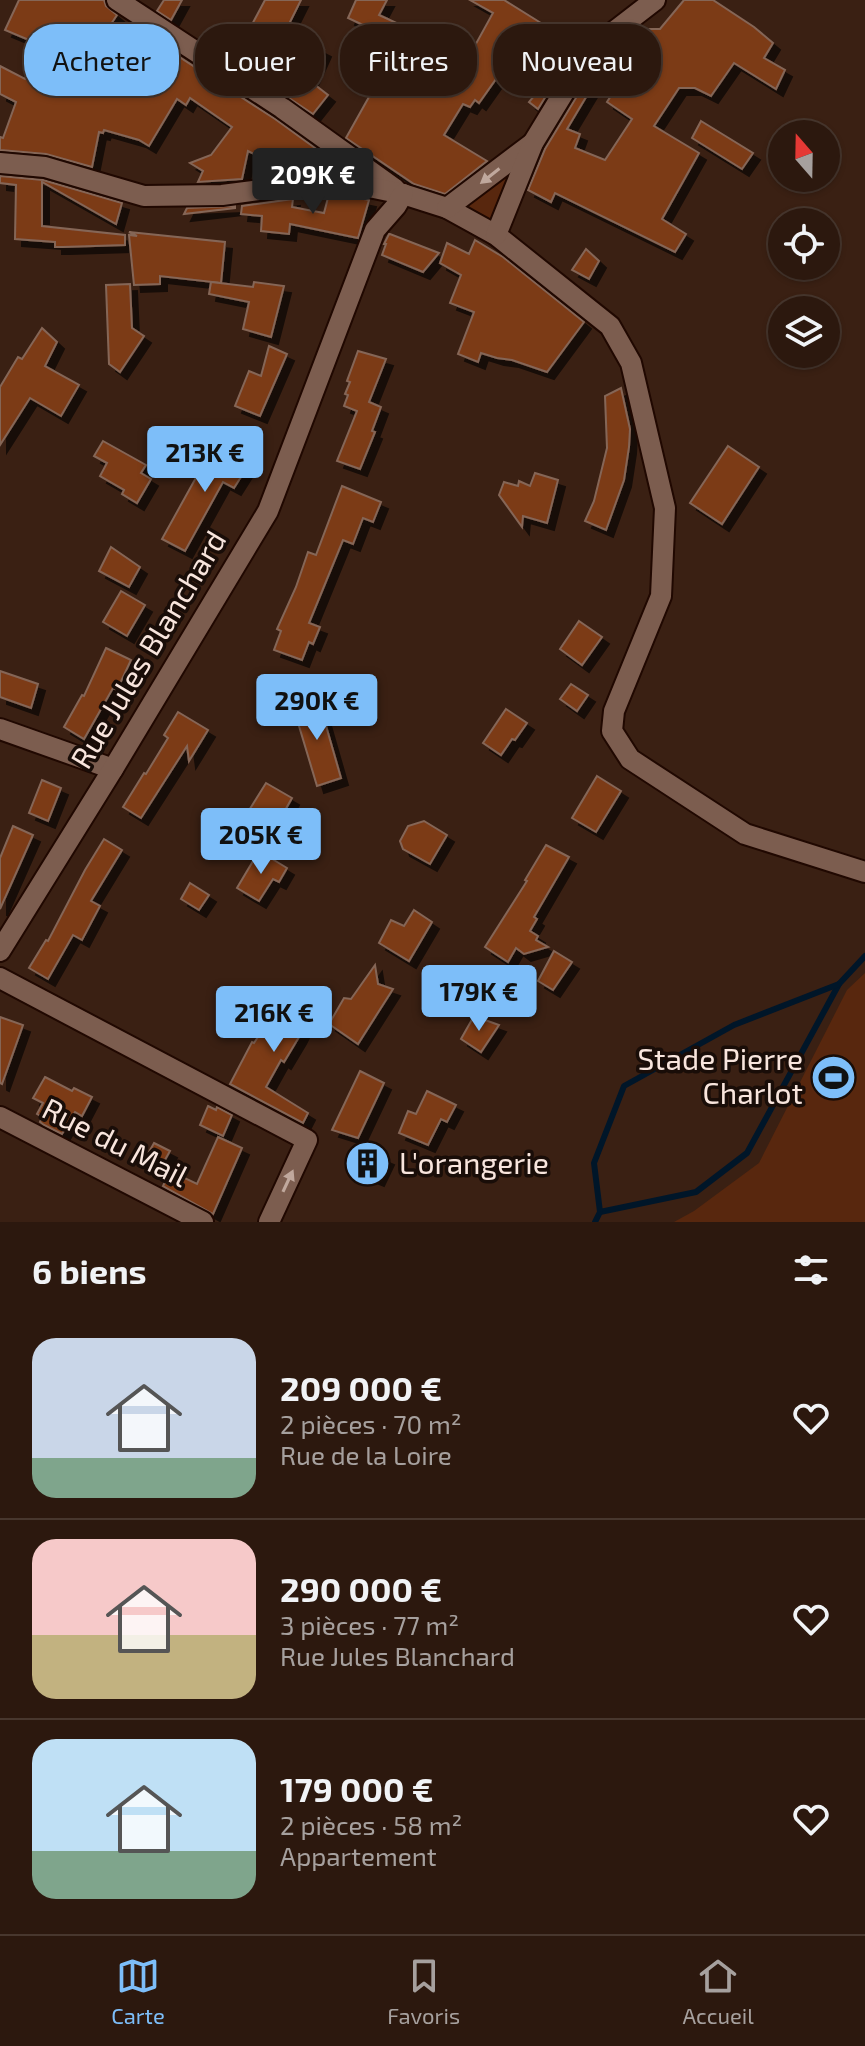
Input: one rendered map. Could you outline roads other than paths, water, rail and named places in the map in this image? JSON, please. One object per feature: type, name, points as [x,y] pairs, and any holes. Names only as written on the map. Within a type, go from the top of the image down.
[{"type":"street","points":[[117,0],[282,108],[403,194]]},
{"type":"street","points":[[496,235],[533,143],[589,51],[655,0]]},
{"type":"street","points":[[447,208],[533,143]]},
{"type":"street","points":[[0,163],[45,167],[144,196],[222,195],[335,180],[403,194],[447,208],[496,235],[610,326],[631,363],[665,508],[661,596],[614,711],[612,731],[630,759],[745,834],[865,872]]},
{"type":"street","name":"Rue Jules Blanchard","points":[[0,951],[268,511],[375,230],[403,194]]},
{"type":"street","points":[[0,729],[113,769]]},
{"type":"street","points":[[0,978],[307,1140],[269,1222]]},
{"type":"street","name":"Rue du Mail","points":[[0,1117],[203,1222]]},
{"type":"waterway","points":[[595,1222],[600,1212],[594,1163],[624,1086],[734,1025],[839,984],[865,956]]},
{"type":"waterway","points":[[600,1212],[696,1192],[747,1153],[839,984]]},
{"type":"place","name":"Stade Pierre Charlot","points":[[834,1077]]},
{"type":"place","name":"L'orangerie","points":[[368,1164]]}]
